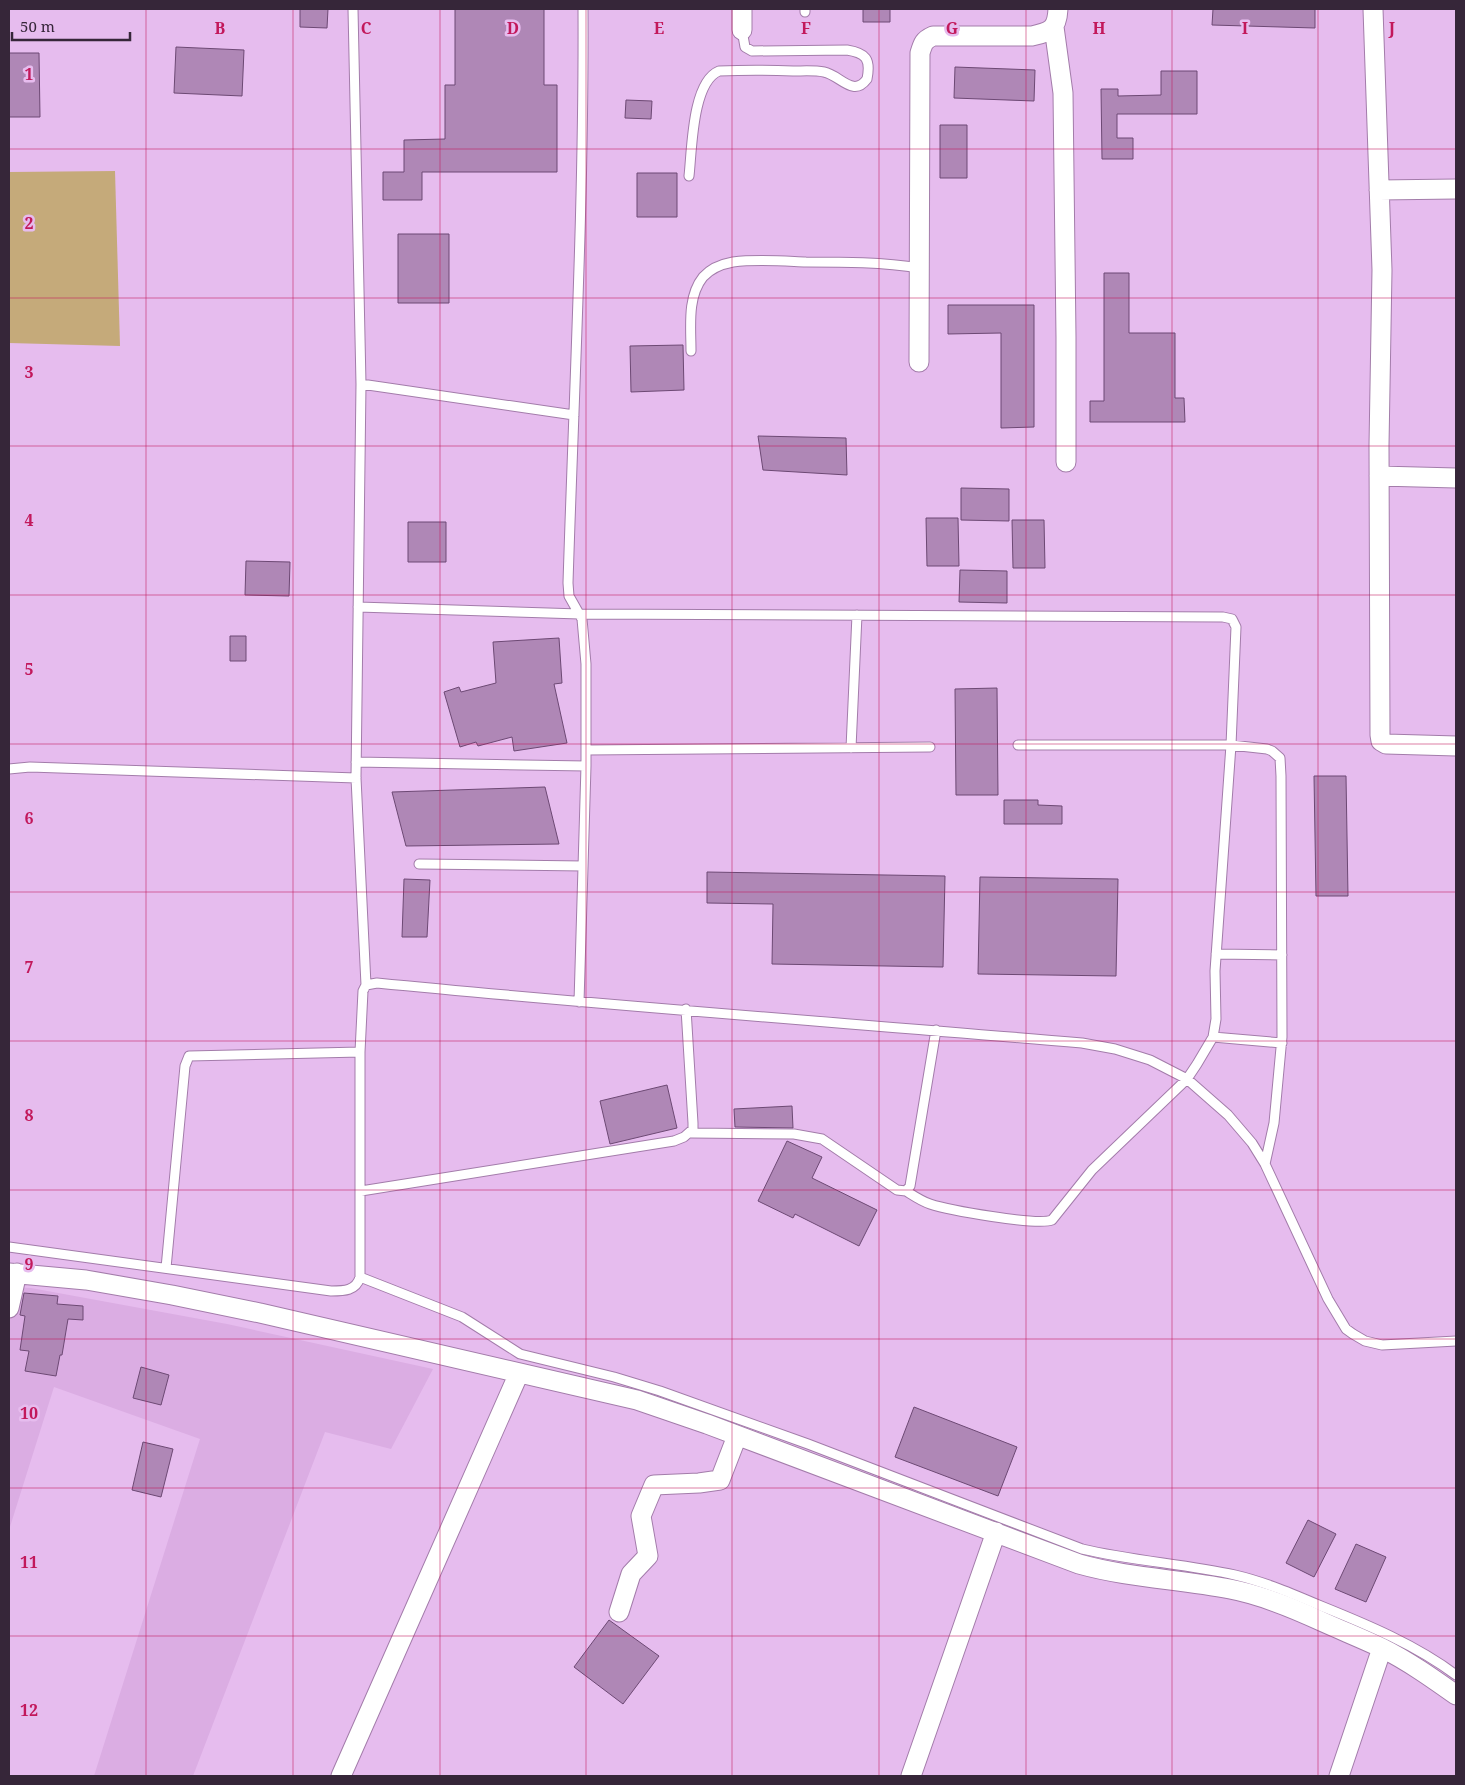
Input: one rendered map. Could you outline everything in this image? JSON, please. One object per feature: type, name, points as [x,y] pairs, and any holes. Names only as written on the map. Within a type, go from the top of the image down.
[{"type":"street","points":[[742,9],[742,30]]},
{"type":"street","points":[[1374,9],[1382,270],[1379,476],[1380,735],[1381,741],[1386,744],[1403,746],[1456,746]]},
{"type":"street","points":[[920,362],[920,62],[922,44],[926,39],[933,36],[1032,36],[1044,34],[1056,18]]},
{"type":"street","points":[[1056,18],[1063,93],[1066,462]]},
{"type":"street","points":[[1380,190],[1456,190]]},
{"type":"street","points":[[1379,476],[1456,478]]},
{"type":"street","points":[[9,1308],[13,1273],[86,1280],[260,1313],[637,1400],[1079,1564],[1105,1571],[1245,1592],[1294,1609],[1382,1648],[1412,1665],[1456,1695]]},
{"type":"street","points":[[341,1776],[519,1373]]},
{"type":"street","points":[[619,1612],[631,1574],[648,1556],[641,1516],[654,1484],[698,1483],[720,1480],[737,1436]]},
{"type":"street","points":[[911,1776],[996,1532]]},
{"type":"street","points":[[1339,1776],[1382,1648]]},
{"type":"lane","points":[[9,1247],[331,1291],[352,1289],[360,1277],[360,1052],[363,991],[366,985],[356,778],[361,384],[353,9]]},
{"type":"lane","points":[[579,1002],[586,766],[586,664],[584,628],[580,614],[570,600],[568,593],[584,105],[583,9]]},
{"type":"lane","points":[[689,176],[697,106],[704,84],[713,73],[719,71],[756,70],[818,71],[834,75],[848,85],[856,87],[868,79],[868,63],[864,55],[859,52],[847,50],[752,51],[745,47],[742,30]]},
{"type":"lane","points":[[691,351],[691,313],[694,296],[702,278],[712,269],[720,266],[732,262],[765,261],[864,263],[920,268]]},
{"type":"lane","points":[[361,384],[574,415]]},
{"type":"lane","points":[[358,608],[580,614],[1223,617],[1232,619],[1236,627],[1231,745],[1216,954],[1216,1019],[1213,1037],[1187,1078],[1092,1170],[1052,1220],[1047,1222],[1026,1222],[927,1204],[906,1191],[897,1190],[822,1139],[814,1136],[794,1134],[691,1133],[674,1141],[361,1191]]},
{"type":"lane","points":[[851,748],[856,615]]},
{"type":"lane","points":[[1018,744],[1231,745],[1267,748],[1277,754],[1281,762],[1282,1043],[1274,1123],[1265,1164]]},
{"type":"lane","points":[[586,750],[930,747]]},
{"type":"lane","points":[[356,762],[586,766]]},
{"type":"lane","points":[[9,770],[30,767],[356,778]]},
{"type":"lane","points":[[419,864],[583,866]]},
{"type":"lane","points":[[1216,954],[1282,955]]},
{"type":"lane","points":[[366,985],[377,983],[579,1002],[686,1009],[1082,1043],[1116,1049],[1150,1060],[1187,1078],[1228,1115],[1252,1143],[1265,1164],[1316,1277],[1346,1329],[1365,1341],[1382,1345],[1456,1340]]},
{"type":"lane","points":[[686,1009],[693,1123],[691,1133]]},
{"type":"lane","points":[[906,1191],[910,1186],[936,1030]]},
{"type":"lane","points":[[1213,1037],[1282,1043]]},
{"type":"lane","points":[[166,1268],[185,1066],[189,1056],[360,1052]]},
{"type":"lane","points":[[360,1277],[462,1317],[520,1354],[614,1377],[660,1391],[808,1444],[1082,1549],[1120,1557],[1180,1564],[1236,1576],[1280,1589],[1386,1633],[1443,1665],[1456,1675]]},
{"type":"shaded area","points":[[115,171],[120,346],[9,343],[9,172]]},
{"type":"shaded area","points":[[9,1287],[31,1288],[227,1324],[433,1369],[391,1449],[325,1432],[193,1776],[94,1776],[200,1439],[54,1387],[9,1530]]},
{"type":"building","points":[[300,9],[328,9],[327,28],[300,27]]},
{"type":"building","points":[[455,9],[544,9],[544,85],[557,85],[557,172],[422,172],[422,200],[383,200],[383,172],[404,172],[404,140],[445,139],[445,85],[455,85]]},
{"type":"building","points":[[863,9],[890,9],[890,22],[863,22]]},
{"type":"building","points":[[1213,9],[1315,9],[1315,28],[1212,25]]},
{"type":"building","points":[[176,47],[244,50],[242,96],[174,93]]},
{"type":"building","points":[[9,53],[39,53],[40,117],[9,117]]},
{"type":"building","points":[[955,67],[1035,70],[1034,101],[954,98]]},
{"type":"building","points":[[1161,71],[1197,71],[1197,114],[1117,114],[1117,138],[1133,138],[1133,159],[1102,159],[1101,89],[1118,89],[1118,96],[1161,95]]},
{"type":"building","points":[[626,100],[652,101],[651,119],[625,118]]},
{"type":"building","points":[[940,125],[967,125],[967,178],[940,178]]},
{"type":"building","points":[[637,173],[677,173],[677,217],[637,217]]},
{"type":"building","points":[[398,234],[449,234],[449,303],[398,303]]},
{"type":"building","points":[[1104,273],[1129,273],[1129,333],[1175,333],[1175,398],[1184,398],[1185,422],[1090,422],[1090,401],[1104,401]]},
{"type":"building","points":[[948,305],[1034,305],[1034,427],[1001,428],[1001,333],[948,334]]},
{"type":"building","points":[[683,345],[684,390],[631,392],[630,346]]},
{"type":"building","points":[[758,436],[846,438],[847,475],[763,470]]},
{"type":"building","points":[[961,488],[1009,489],[1009,521],[961,520]]},
{"type":"building","points":[[926,518],[958,518],[959,566],[927,566]]},
{"type":"building","points":[[1012,520],[1044,520],[1045,568],[1013,568]]},
{"type":"building","points":[[408,522],[446,522],[446,562],[408,562]]},
{"type":"building","points":[[246,561],[290,562],[289,596],[245,595]]},
{"type":"building","points":[[960,570],[1007,571],[1007,603],[959,602]]},
{"type":"building","points":[[230,636],[246,636],[246,661],[230,661]]},
{"type":"building","points":[[559,638],[562,683],[554,684],[567,743],[514,751],[512,737],[478,746],[476,742],[460,747],[444,692],[459,687],[461,692],[496,683],[493,642]]},
{"type":"building","points":[[997,688],[998,795],[956,795],[955,689]]},
{"type":"building","points":[[1314,776],[1346,776],[1348,896],[1316,896]]},
{"type":"building","points":[[545,787],[559,844],[406,846],[392,792]]},
{"type":"building","points":[[1004,800],[1038,800],[1038,805],[1062,806],[1062,824],[1004,824]]},
{"type":"building","points":[[707,872],[945,876],[943,967],[772,964],[773,904],[707,903]]},
{"type":"building","points":[[980,877],[1118,879],[1116,976],[978,974]]},
{"type":"building","points":[[404,879],[430,880],[427,937],[402,937]]},
{"type":"building","points":[[667,1085],[677,1128],[610,1144],[600,1101]]},
{"type":"building","points":[[792,1106],[793,1128],[735,1127],[734,1109]]},
{"type":"building","points":[[787,1141],[822,1157],[812,1178],[877,1210],[859,1246],[795,1214],[793,1218],[758,1201]]},
{"type":"building","points":[[24,1293],[58,1296],[57,1304],[83,1306],[83,1320],[68,1319],[62,1355],[60,1355],[56,1376],[25,1371],[29,1351],[20,1350],[25,1316],[20,1315]]},
{"type":"building","points":[[141,1367],[169,1375],[161,1405],[133,1398]]},
{"type":"building","points":[[914,1407],[1017,1447],[998,1496],[895,1457]]},
{"type":"building","points":[[143,1442],[173,1449],[161,1497],[132,1490]]},
{"type":"building","points":[[1308,1520],[1336,1534],[1314,1577],[1286,1563]]},
{"type":"building","points":[[1356,1544],[1386,1557],[1366,1602],[1335,1589]]},
{"type":"building","points":[[609,1620],[659,1656],[623,1704],[574,1667]]}]
